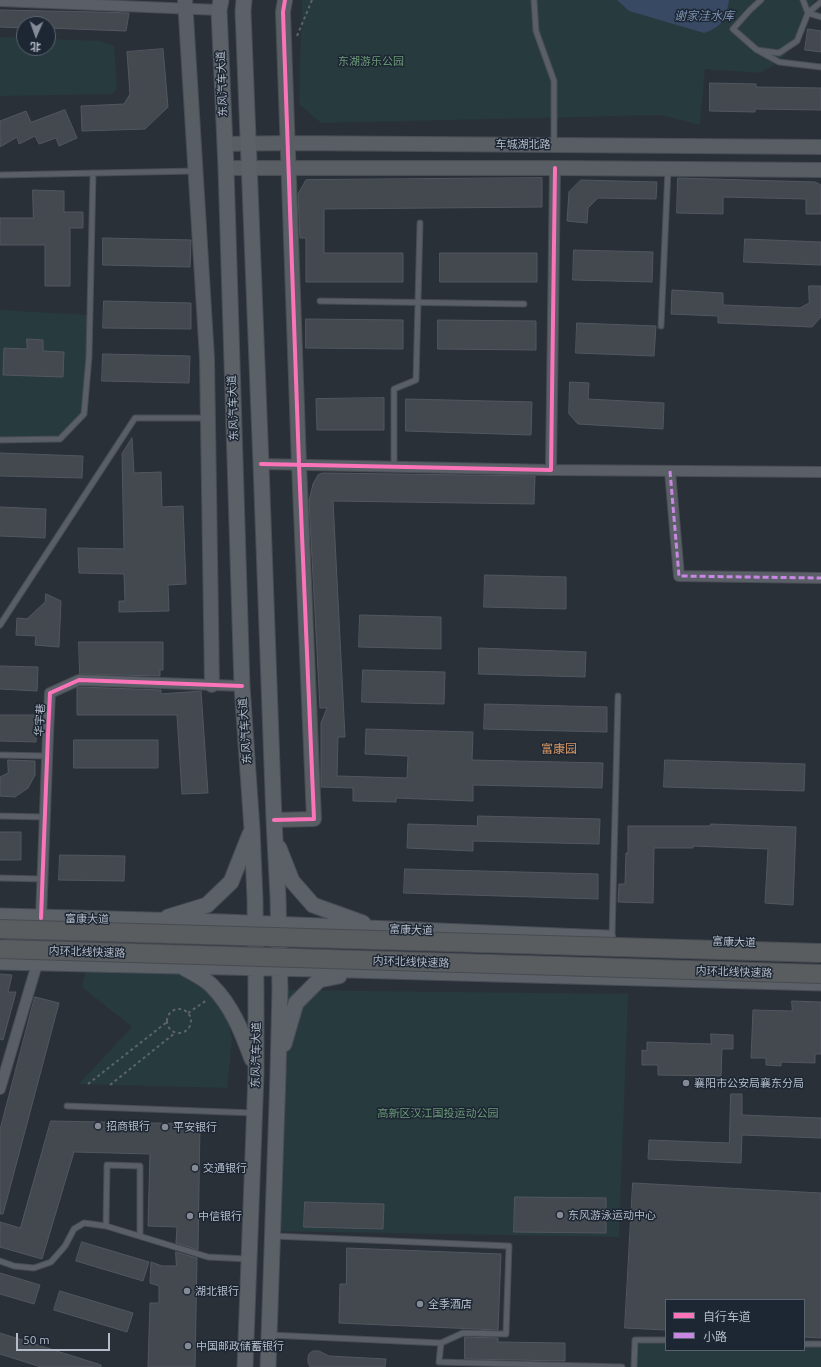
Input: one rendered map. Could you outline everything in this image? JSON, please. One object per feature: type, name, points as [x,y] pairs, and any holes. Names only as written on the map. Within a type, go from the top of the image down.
[{"type":"highway","name":"内环北线快速路","points":[[0,929],[821,953]]},
{"type":"highway","name":"内环北线快速路","points":[[0,950],[821,974]]},
{"type":"main road","name":"东风汽车大道","points":[[244,0],[243,11],[248,168],[261,464],[274,836],[278,897],[278,1062],[268,1367]]},
{"type":"main road","name":"东风汽车大道","points":[[220,5],[242,686],[252,829],[256,968],[255,1113],[245,1367]]},
{"type":"main road","points":[[156,920],[206,905],[231,882],[252,829]]},
{"type":"main road","points":[[274,836],[292,882],[313,905],[379,929]]},
{"type":"main road","name":"富康大道","points":[[0,916],[255,923],[612,938],[821,944]]},
{"type":"main road","points":[[0,962],[821,983]]},
{"type":"main road","points":[[182,967],[211,985],[231,1010],[243,1033],[256,1069]]},
{"type":"main road","points":[[278,1062],[296,1003],[319,980],[365,971]]},
{"type":"street","points":[[274,820],[314,819],[288,168],[283,12],[285,0]]},
{"type":"street","points":[[0,1],[220,5]]},
{"type":"street","points":[[185,4],[207,358],[212,685]]},
{"type":"street","name":"车城湖北路","points":[[225,144],[554,144],[821,147]]},
{"type":"street","points":[[226,168],[668,168],[821,170]]},
{"type":"street","points":[[551,470],[554,168]]},
{"type":"street","points":[[261,464],[551,470],[821,472]]},
{"type":"street","points":[[670,471],[679,576],[821,578]]},
{"type":"street","name":"华宇巷","points":[[41,918],[50,693],[79,680],[242,686]]},
{"type":"street","points":[[0,1089],[37,964]]},
{"type":"lane","points":[[534,0],[536,31],[554,81],[554,144]]},
{"type":"lane","points":[[761,0],[733,29],[757,50],[779,62],[821,67]]},
{"type":"lane","points":[[803,0],[808,13]]},
{"type":"lane","points":[[757,50],[779,52],[797,41],[808,13],[821,2]]},
{"type":"lane","points":[[808,13],[821,17]]},
{"type":"lane","points":[[661,326],[668,168]]},
{"type":"lane","points":[[0,175],[195,171]]},
{"type":"lane","points":[[0,440],[60,439],[84,414],[89,357],[93,173]]},
{"type":"lane","points":[[394,466],[394,390],[416,380],[420,223]]},
{"type":"lane","points":[[320,301],[524,304]]},
{"type":"lane","points":[[0,625],[135,418],[208,418]]},
{"type":"lane","points":[[612,938],[618,696]]},
{"type":"lane","points":[[0,754],[47,756]]},
{"type":"lane","points":[[0,816],[45,817]]},
{"type":"lane","points":[[0,878],[42,879]]},
{"type":"lane","points":[[67,1106],[255,1113]]},
{"type":"lane","points":[[106,1226],[107,1165],[140,1166],[140,1236]]},
{"type":"lane","points":[[0,1261],[14,1266],[34,1268],[51,1262],[64,1246],[74,1229],[84,1223],[106,1226],[208,1257],[249,1259]]},
{"type":"lane","points":[[269,1335],[441,1343],[463,1333],[506,1334],[509,1246],[272,1236]]},
{"type":"lane","points":[[634,1367],[635,1340],[665,1340]]},
{"type":"lane","points":[[441,1343],[439,1362],[622,1367]]},
{"type":"lane","points":[[805,1344],[821,1344]]},
{"type":"path","points":[[296,40],[312,0]]},
{"type":"path","points":[[188,1013],[218,993]]},
{"type":"path","points":[[110,1085],[175,1033],[183,1033],[189,1028],[191,1020],[188,1013],[181,1009],[173,1011],[168,1016],[167,1022],[169,1028],[175,1033]]},
{"type":"path","points":[[88,1084],[167,1022]]},
{"type":"green space","name":"东湖游乐公园","points":[[302,0],[814,0],[797,41],[779,62],[760,73],[705,69],[700,125],[661,115],[321,123],[299,104]]},
{"type":"green space","points":[[0,37],[16,38],[16,56],[56,56],[56,39],[100,41],[114,46],[117,88],[112,94],[0,96]]},
{"type":"green space","points":[[0,310],[90,315],[84,414],[60,439],[0,440]]},
{"type":"green space","points":[[87,965],[172,966],[207,989],[227,1014],[232,1039],[227,1088],[79,1084],[132,1027],[82,987]]},
{"type":"green space","name":"高新区汉江国投运动公园","points":[[280,990],[628,994],[619,1237],[272,1231]]},
{"type":"green space","points":[[635,1340],[665,1340],[665,1351],[805,1351],[805,1344],[821,1344],[821,1367],[634,1367]]},
{"type":"water","name":"谢家洼水库","points":[[617,0],[729,0],[725,17],[719,25],[704,33],[629,11]]},
{"type":"building","points":[[0,10],[129,13],[126,31],[56,28],[56,16],[16,16],[16,28],[0,27]]},
{"type":"building","points":[[808,29],[821,31],[821,52],[805,50]]},
{"type":"building","points":[[163,49],[168,107],[145,129],[82,131],[81,106],[124,104],[130,94],[127,52]]},
{"type":"building","points":[[710,83],[756,84],[756,87],[821,88],[821,110],[755,109],[755,112],[710,111]]},
{"type":"building","points":[[65,110],[77,138],[59,146],[56,138],[39,144],[35,136],[19,144],[17,137],[0,147],[0,121],[26,111],[31,122]]},
{"type":"building","points":[[542,178],[542,207],[324,209],[324,253],[403,253],[403,282],[306,282],[306,238],[300,238],[298,194],[306,180]]},
{"type":"building","points":[[678,178],[815,182],[821,185],[821,214],[806,214],[806,199],[723,197],[723,214],[677,213]]},
{"type":"building","points":[[581,180],[657,182],[656,199],[598,198],[588,208],[587,223],[567,221],[569,192]]},
{"type":"building","points":[[33,190],[64,191],[64,212],[83,212],[83,228],[70,228],[70,286],[45,286],[45,245],[0,245],[0,218],[33,218]]},
{"type":"building","points":[[103,238],[191,240],[190,267],[103,265]]},
{"type":"building","points":[[745,239],[821,242],[821,265],[744,262]]},
{"type":"building","points":[[574,250],[653,252],[652,282],[573,280]]},
{"type":"building","points":[[440,253],[537,253],[537,282],[440,282]]},
{"type":"building","points":[[809,286],[821,286],[821,317],[812,327],[718,323],[718,316],[671,314],[672,290],[723,293],[723,305],[800,308],[809,303]]},
{"type":"building","points":[[104,301],[191,303],[191,329],[103,328]]},
{"type":"building","points":[[306,319],[403,320],[403,349],[306,348]]},
{"type":"building","points":[[438,320],[536,321],[536,350],[438,349]]},
{"type":"building","points":[[577,323],[656,326],[654,356],[576,353]]},
{"type":"building","points":[[27,339],[43,340],[43,351],[64,352],[63,377],[3,375],[4,348],[27,349]]},
{"type":"building","points":[[103,354],[190,356],[189,383],[102,381]]},
{"type":"building","points":[[570,382],[589,383],[588,399],[664,403],[663,429],[578,424],[569,414]]},
{"type":"building","points":[[384,398],[384,430],[317,430],[316,399]]},
{"type":"building","points":[[406,399],[532,402],[531,435],[406,431]]},
{"type":"building","points":[[132,438],[134,473],[161,472],[162,507],[183,506],[186,584],[168,585],[169,611],[119,612],[119,601],[125,601],[124,574],[79,573],[78,548],[124,549],[122,454]]},
{"type":"building","points":[[0,453],[83,456],[82,478],[0,476]]},
{"type":"building","points":[[323,473],[535,476],[534,504],[333,501],[345,737],[338,737],[337,776],[407,778],[408,756],[365,754],[366,729],[473,732],[472,760],[603,763],[602,788],[473,785],[473,801],[396,798],[396,802],[353,801],[353,788],[321,787],[321,723],[327,708],[320,708],[309,501],[313,484],[318,475]]},
{"type":"building","points":[[0,507],[46,509],[45,538],[0,536]]},
{"type":"building","points":[[485,575],[566,577],[566,609],[484,607]]},
{"type":"building","points":[[46,594],[61,601],[59,647],[35,645],[36,636],[16,635],[17,618],[27,619],[45,602]]},
{"type":"building","points":[[360,615],[441,617],[441,649],[359,647]]},
{"type":"building","points":[[79,642],[163,642],[163,670],[160,670],[160,676],[80,674]]},
{"type":"building","points":[[479,648],[586,652],[585,677],[479,674]]},
{"type":"building","points":[[0,666],[38,667],[37,691],[0,689]]},
{"type":"building","points":[[363,670],[445,672],[444,704],[362,702]]},
{"type":"building","points":[[77,688],[161,690],[161,694],[201,691],[208,793],[182,794],[177,715],[77,715]]},
{"type":"building","points":[[485,704],[607,707],[607,732],[484,729]]},
{"type":"building","points":[[0,715],[37,715],[36,742],[0,741]]},
{"type":"building","points":[[74,740],[158,740],[158,768],[74,768]]},
{"type":"building","points":[[8,760],[35,761],[35,775],[28,788],[15,797],[0,796],[0,777],[8,773]]},
{"type":"building","points":[[665,760],[805,764],[804,791],[664,787]]},
{"type":"building","points":[[478,816],[600,819],[599,844],[473,841],[473,851],[407,848],[408,824],[477,826]]},
{"type":"building","points":[[711,824],[796,827],[793,905],[765,903],[768,849],[693,846],[693,848],[654,848],[653,903],[618,902],[619,884],[625,884],[626,853],[628,853],[628,826],[710,826]]},
{"type":"building","points":[[0,832],[21,832],[21,860],[0,860]]},
{"type":"building","points":[[60,855],[125,856],[124,881],[59,880]]},
{"type":"building","points":[[405,869],[598,874],[598,899],[404,893]]},
{"type":"building","points":[[0,974],[12,975],[8,992],[16,992],[3,1040],[0,1039]]},
{"type":"building","points":[[35,997],[59,1003],[3,1214],[0,1214],[0,1130]]},
{"type":"building","points":[[792,1001],[821,1002],[821,1054],[815,1054],[815,1063],[781,1062],[781,1066],[766,1065],[766,1058],[751,1058],[753,1010],[792,1011]]},
{"type":"building","points":[[711,1034],[733,1035],[733,1049],[722,1049],[721,1076],[658,1075],[658,1065],[642,1065],[642,1050],[647,1051],[647,1042],[711,1044]]},
{"type":"building","points":[[731,1094],[742,1094],[742,1115],[821,1118],[821,1138],[742,1135],[741,1163],[648,1159],[649,1140],[729,1143]]},
{"type":"building","points":[[51,1121],[200,1124],[198,1250],[176,1243],[177,1227],[148,1226],[150,1154],[74,1152],[42,1259],[0,1247],[0,1222],[20,1228]]},
{"type":"building","points":[[633,1183],[821,1193],[821,1338],[805,1337],[805,1299],[665,1299],[665,1330],[625,1328]]},
{"type":"building","name":"东风游泳运动中心","points":[[515,1197],[606,1198],[606,1233],[514,1232]]},
{"type":"building","points":[[305,1202],[384,1204],[383,1229],[304,1227]]},
{"type":"building","points":[[82,1242],[149,1262],[143,1281],[76,1261]]},
{"type":"building","name":"全季酒店","points":[[347,1248],[501,1254],[498,1330],[339,1323],[340,1284],[346,1284]]},
{"type":"building","points":[[176,1252],[197,1258],[195,1367],[148,1367],[150,1303],[159,1303],[159,1286],[150,1283],[151,1262],[162,1266],[176,1266]]},
{"type":"building","points":[[0,1273],[40,1285],[34,1304],[0,1294]]},
{"type":"building","points":[[60,1291],[133,1313],[127,1332],[54,1310]]},
{"type":"building","points":[[0,1333],[101,1365],[101,1367],[41,1367],[0,1354]]},
{"type":"building","points":[[465,1337],[498,1338],[498,1342],[565,1343],[565,1361],[465,1359]]},
{"type":"building","points":[[313,1351],[319,1351],[329,1356],[386,1359],[385,1367],[310,1367],[308,1358],[309,1354]]},
{"type":"marked path","points":[[670,471],[679,576],[821,578]]},
{"type":"cycle path","points":[[274,820],[314,819],[299,464],[283,12],[285,0]]},
{"type":"cycle path","points":[[261,464],[551,470],[555,168]]},
{"type":"cycle path","points":[[41,918],[50,693],[79,680],[242,686]]},
{"type":"place","name":"襄阳市公安局襄东分局","points":[[686,1083]]},
{"type":"place","name":"招商银行","points":[[98,1126]]},
{"type":"place","name":"平安银行","points":[[165,1127]]},
{"type":"place","name":"交通银行","points":[[195,1168]]},
{"type":"place","name":"东风游泳运动中心","points":[[560,1215]]},
{"type":"place","name":"中信银行","points":[[190,1216]]},
{"type":"place","name":"湖北银行","points":[[187,1291]]},
{"type":"place","name":"全季酒店","points":[[420,1304]]},
{"type":"place","name":"中国邮政储蓄银行","points":[[188,1346]]},
{"type":"district","name":"富康园","points":[[559,749]]}]
